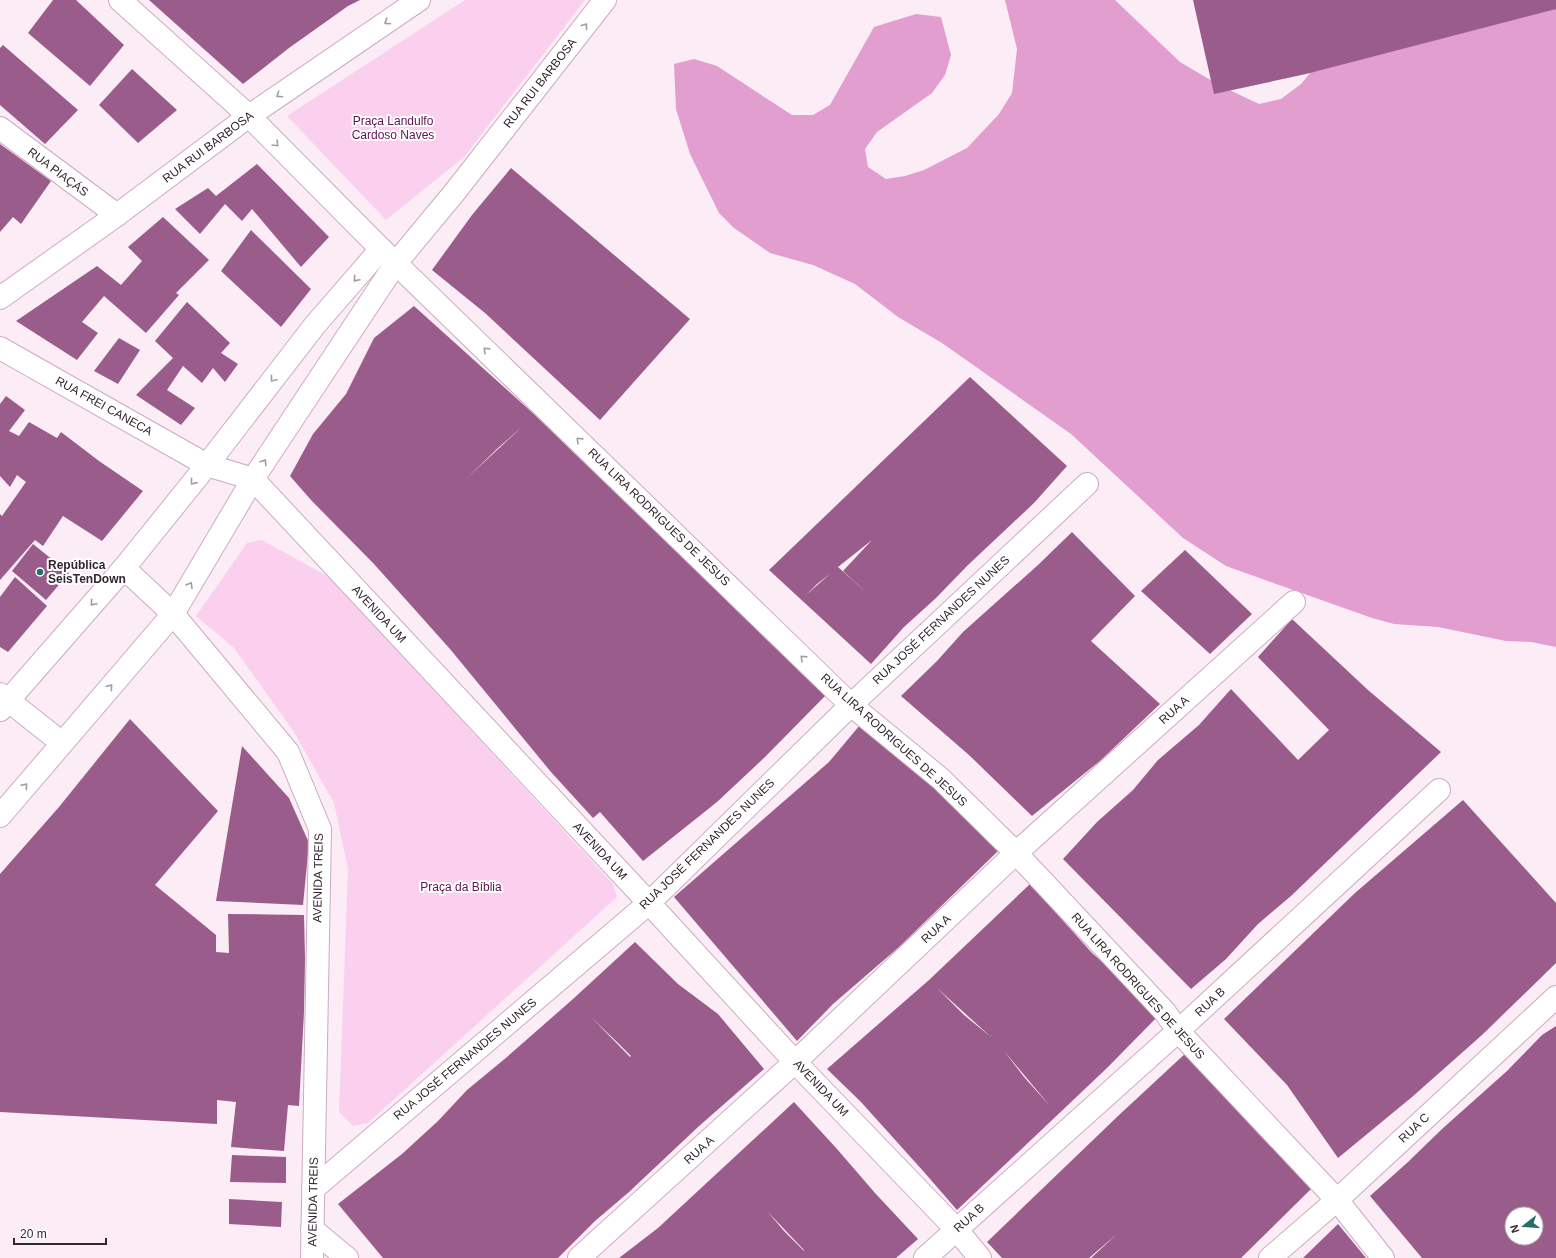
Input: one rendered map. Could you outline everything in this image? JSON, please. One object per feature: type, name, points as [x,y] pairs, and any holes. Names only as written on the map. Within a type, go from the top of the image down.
[{"type":"street","points":[[120,0],[248,116],[388,256]]},
{"type":"street","name":"RUA RUI BARBOSA","points":[[0,298],[117,215],[248,116],[419,0]]},
{"type":"street","name":"RUA RUI BARBOSA","points":[[388,256],[474,167],[605,0]]},
{"type":"street","name":"RUA PIAÇÁS","points":[[0,128],[117,215]]},
{"type":"street","points":[[62,743],[3,701],[124,568],[315,325],[388,256]]},
{"type":"street","points":[[0,816],[173,614],[388,256]]},
{"type":"street","name":"RUA LIRA RODRIGUES DE JESUS","points":[[388,256],[851,704],[941,778],[1016,853],[1165,1012],[1178,1031],[1337,1200],[1383,1258]]},
{"type":"street","name":"RUA FREI CANECA","points":[[0,348],[207,464]]},
{"type":"street","name":"AVENIDA UM","points":[[207,464],[253,479],[795,1062],[956,1229],[980,1258]]},
{"type":"street","name":"RUA JOSÉ FERNANDES NUNES","points":[[313,1189],[648,903],[851,704],[1087,484]]},
{"type":"street","name":"AVENIDA TREIS","points":[[124,568],[173,614],[288,752],[320,829],[312,1258]]},
{"type":"street","name":"RUA A","points":[[579,1258],[795,1062],[1016,853],[1294,602]]},
{"type":"street","name":"RUA B","points":[[925,1258],[1178,1031],[1439,790]]},
{"type":"street","name":"RUA C","points":[[1270,1258],[1337,1200],[1556,997]]},
{"type":"street","points":[[312,1229],[348,1258]]},
{"type":"green space","name":"Praça Landulfo Cardoso Naves","points":[[465,0],[585,0],[464,157],[386,220],[287,116]]},
{"type":"green space","name":"Praça da Bíblia","points":[[262,540],[329,577],[613,884],[617,897],[368,1123],[353,1126],[339,1112],[348,869],[334,803],[294,732],[234,648],[196,616],[247,543]]},
{"type":"shaded area","points":[[1005,0],[1115,0],[1180,62],[1219,85],[1259,104],[1281,99],[1301,84],[1316,66],[1556,0],[1556,647],[1531,642],[1506,641],[1438,627],[1394,624],[1372,618],[1226,566],[1183,538],[1071,434],[942,343],[898,317],[855,284],[813,265],[770,253],[734,228],[719,213],[690,154],[676,109],[674,64],[694,59],[717,66],[792,115],[813,115],[830,105],[874,27],[916,14],[941,17],[951,55],[945,75],[932,93],[877,132],[865,149],[868,167],[886,179],[905,176],[924,170],[967,148],[999,114],[1012,93],[1017,49]]},
{"type":"building","points":[[53,0],[76,0],[124,45],[90,86],[28,33]]},
{"type":"building","points":[[149,0],[360,0],[348,6],[289,48],[243,84]]},
{"type":"building","points":[[1193,0],[1556,0],[1556,9],[1306,74],[1214,94]]},
{"type":"building","points":[[3,45],[78,110],[45,144],[0,105],[0,48]]},
{"type":"building","points":[[132,69],[177,110],[138,143],[99,105]]},
{"type":"building","points":[[0,144],[51,181],[21,224],[13,217],[0,232]]},
{"type":"building","points":[[257,164],[329,237],[301,267],[252,209],[242,221],[225,204],[200,234],[175,209],[208,188],[216,196]]},
{"type":"building","points":[[511,168],[690,319],[600,420],[485,313],[432,270],[472,215]]},
{"type":"building","points":[[163,217],[209,260],[176,293],[179,295],[146,333],[104,296],[82,322],[98,333],[77,360],[16,321],[97,266],[121,285],[142,261],[128,247]]},
{"type":"building","points":[[251,230],[311,289],[281,327],[221,271]]},
{"type":"building","points":[[187,302],[230,343],[221,353],[238,364],[225,382],[213,368],[202,383],[183,366],[167,390],[195,408],[181,425],[136,395],[173,358],[155,341]]},
{"type":"building","points":[[414,306],[535,415],[632,507],[737,593],[728,602],[825,696],[765,757],[717,802],[643,861],[600,812],[593,818],[551,772],[450,649],[374,564],[311,500],[290,476],[313,434],[346,394],[374,338]],"holes":[[[523,426],[467,478],[499,447]]]},
{"type":"building","points":[[119,338],[140,350],[118,384],[94,371]]},
{"type":"building","points":[[970,377],[1067,466],[1034,503],[904,627],[871,664],[769,570]],"holes":[[[872,540],[843,571],[870,596],[838,567]],[[831,573],[806,595],[817,584]]]},
{"type":"building","points":[[6,396],[25,410],[9,431],[19,436],[29,422],[57,438],[61,432],[99,461],[143,491],[102,541],[63,516],[43,546],[35,540],[0,580],[0,514],[2,516],[26,482],[17,475],[10,487],[0,476],[0,404]]},
{"type":"building","points":[[1072,532],[1135,596],[1091,641],[1160,704],[1101,760],[1032,816],[969,755],[901,696],[937,661],[963,632],[1038,565]]},
{"type":"building","name":"República SeisTenDown","points":[[33,544],[69,573],[46,600],[12,571]]},
{"type":"building","points":[[1185,550],[1252,614],[1210,654],[1141,591]]},
{"type":"building","points":[[15,577],[47,606],[8,652],[0,647],[0,597]]},
{"type":"building","points":[[1292,619],[1368,690],[1441,752],[1291,896],[1258,924],[1226,959],[1191,989],[1063,859],[1097,822],[1133,790],[1158,760],[1199,725],[1231,689],[1298,760],[1329,730],[1258,657]]},
{"type":"building","points":[[130,719],[218,811],[155,885],[216,935],[216,952],[229,953],[228,914],[304,915],[304,1012],[299,1106],[288,1105],[284,1151],[231,1147],[236,1102],[217,1100],[217,1124],[0,1112],[0,874],[59,807]]},
{"type":"building","points":[[865,719],[934,784],[998,851],[899,947],[833,1004],[797,1041],[674,897],[829,762]]},
{"type":"building","points":[[242,746],[289,798],[309,843],[303,905],[216,901]]},
{"type":"building","points":[[1463,800],[1556,903],[1556,963],[1482,1035],[1412,1097],[1338,1158],[1287,1085],[1224,1019],[1355,893]]},
{"type":"building","points":[[1030,884],[1092,953],[1161,1013],[1108,1067],[957,1210],[861,1102],[827,1069],[929,980]],"holes":[[[937,988],[991,1037],[964,1015]],[[1004,1051],[1050,1106],[1024,1077]]]},
{"type":"building","points":[[635,942],[678,984],[718,1014],[764,1069],[595,1221],[558,1258],[383,1258],[338,1204],[402,1154],[438,1121],[467,1090],[573,999]],"holes":[[[592,1018],[631,1056],[630,1057]]]},
{"type":"building","points":[[1556,1026],[1556,1258],[1422,1258],[1370,1196],[1507,1071],[1542,1035]]},
{"type":"building","points":[[1188,1051],[1256,1131],[1312,1188],[1241,1258],[1091,1258],[1117,1234],[1089,1258],[1002,1258],[987,1242]]},
{"type":"building","points":[[794,1102],[918,1239],[896,1258],[619,1258],[658,1228]],"holes":[[[767,1211],[804,1250],[784,1231]]]},
{"type":"building","points":[[232,1155],[286,1157],[286,1183],[230,1182]]},
{"type":"building","points":[[229,1199],[282,1202],[281,1227],[229,1224]]},
{"type":"building","points":[[1338,1224],[1366,1258],[1303,1258]]},
{"type":"place","name":"República SeisTenDown","points":[[40,572]]}]
